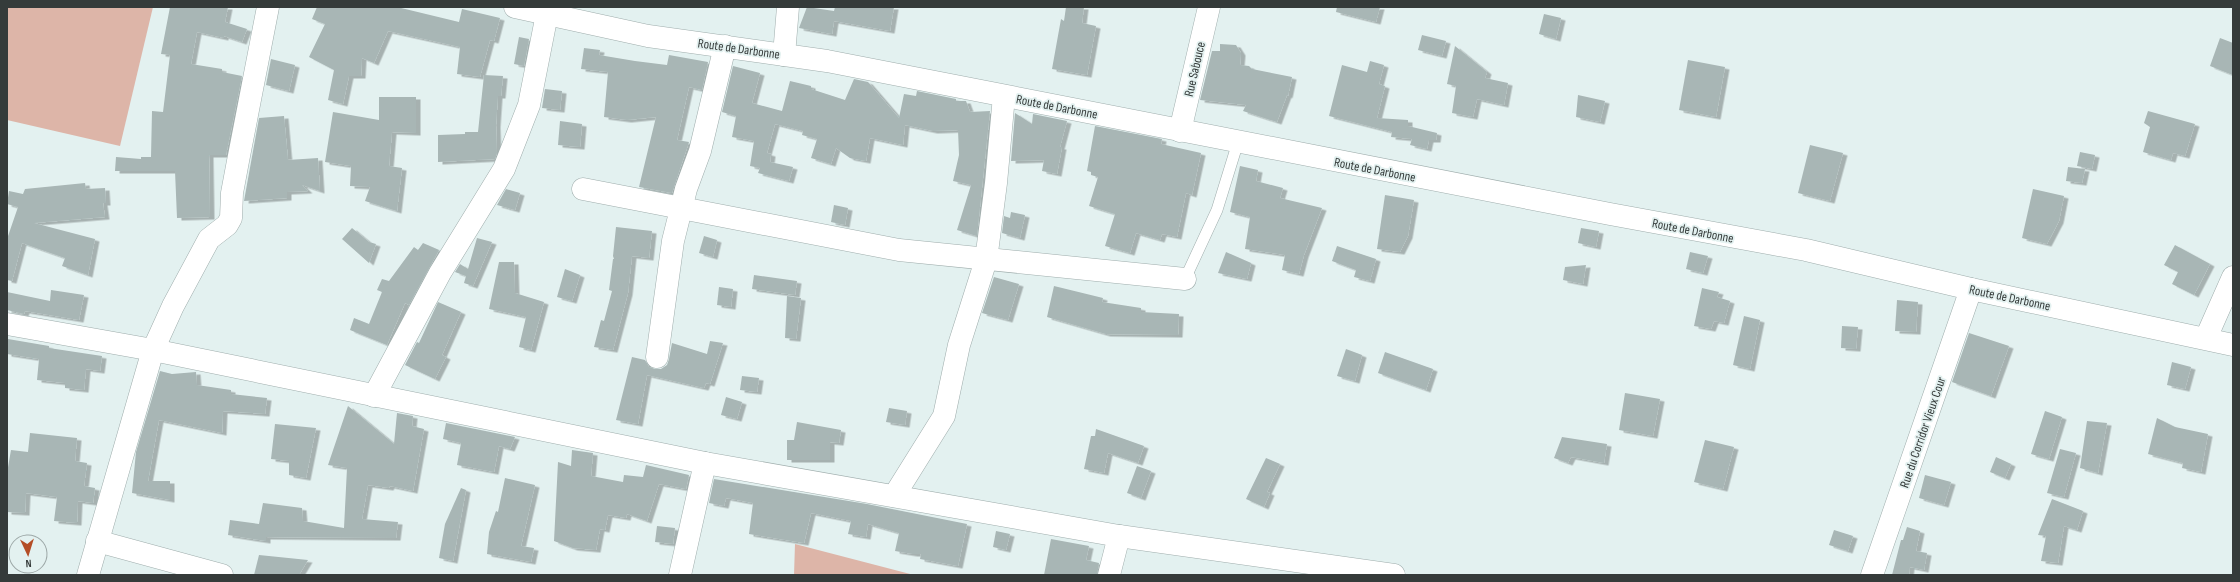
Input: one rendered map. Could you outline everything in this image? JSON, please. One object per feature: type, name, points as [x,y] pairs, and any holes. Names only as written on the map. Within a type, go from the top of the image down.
[{"type":"street","points":[[88,575],[153,350],[173,306],[209,239],[227,225],[231,218],[232,193],[268,7]]},
{"type":"street","name":"Route de Darbonne","points":[[515,7],[648,36],[827,61],[1180,131],[1806,250],[1971,289],[2206,338],[2233,345]]},
{"type":"street","points":[[784,55],[788,7]]},
{"type":"street","name":"Rue Sabouce","points":[[1180,131],[1209,7]]},
{"type":"street","points":[[374,396],[440,273],[504,169],[529,105],[547,14]]},
{"type":"street","points":[[657,357],[673,241],[686,189],[700,151],[725,46]]},
{"type":"street","points":[[894,496],[944,416],[959,345],[986,260],[996,183],[1004,96]]},
{"type":"street","points":[[583,189],[899,250],[1185,279]]},
{"type":"street","points":[[2206,338],[2233,277]]},
{"type":"street","name":"Rue du Corridor Vieux Cour","points":[[1872,575],[1971,289]]},
{"type":"street","points":[[7,324],[153,350],[705,463],[1119,536],[1394,575]]},
{"type":"street","points":[[680,575],[705,463]]},
{"type":"street","points":[[1109,575],[1119,536]]},
{"type":"street","points":[[97,541],[222,575]]},
{"type":"lane","points":[[1185,279],[1217,210],[1238,142]]},
{"type":"shaded area","points":[[7,7],[153,7],[120,146],[7,120]]},
{"type":"shaded area","points":[[795,544],[914,575],[794,575]]},
{"type":"building","points":[[170,7],[228,7],[225,22],[247,29],[242,42],[224,36],[224,38],[197,32],[191,64],[222,69],[222,72],[242,76],[226,155],[209,155],[210,217],[177,218],[175,171],[115,171],[116,157],[141,159],[141,157],[151,157],[152,111],[163,112],[170,55],[161,54]]},
{"type":"building","points":[[317,7],[397,7],[459,22],[462,9],[500,18],[494,41],[490,40],[480,77],[457,74],[460,47],[388,31],[374,63],[362,58],[361,76],[349,76],[343,104],[328,100],[334,70],[309,57],[325,24],[312,19]]},
{"type":"building","points":[[807,7],[834,11],[835,7],[894,7],[890,31],[834,21],[832,34],[799,28]]},
{"type":"building","points":[[1066,7],[1084,7],[1082,23],[1096,26],[1087,75],[1052,69],[1061,19],[1064,21]]},
{"type":"building","points":[[1337,7],[1380,7],[1376,22],[1336,12]]},
{"type":"building","points":[[1544,14],[1561,18],[1556,39],[1539,34]]},
{"type":"building","points":[[1422,35],[1446,41],[1442,56],[1418,50]]},
{"type":"building","points":[[519,37],[529,39],[524,66],[514,64]]},
{"type":"building","points":[[2220,38],[2233,43],[2233,75],[2210,66]]},
{"type":"building","points":[[1220,44],[1236,45],[1241,53],[1240,65],[1292,77],[1288,96],[1287,95],[1277,122],[1243,111],[1246,105],[1200,100],[1212,51],[1220,51]]},
{"type":"building","points":[[1455,46],[1487,72],[1485,78],[1508,83],[1504,105],[1477,99],[1473,117],[1452,113],[1456,86],[1447,84]]},
{"type":"building","points":[[584,48],[600,50],[599,55],[667,65],[669,55],[708,62],[702,90],[689,87],[677,140],[689,142],[672,193],[639,187],[656,117],[627,120],[604,117],[608,72],[581,69]]},
{"type":"building","points":[[271,59],[295,65],[289,91],[266,85]]},
{"type":"building","points":[[1688,60],[1725,67],[1716,117],[1679,110]]},
{"type":"building","points":[[1370,61],[1384,65],[1379,84],[1385,86],[1377,118],[1408,120],[1408,126],[1437,133],[1436,140],[1429,140],[1427,149],[1410,145],[1412,139],[1391,137],[1392,132],[1329,116],[1342,65],[1367,72]]},
{"type":"building","points":[[733,66],[760,73],[752,103],[782,111],[790,81],[811,86],[811,89],[845,100],[854,79],[868,82],[899,118],[904,94],[916,96],[917,91],[956,99],[956,101],[966,101],[970,112],[990,111],[977,236],[957,230],[971,185],[953,181],[959,155],[958,130],[933,131],[905,125],[903,145],[870,138],[866,161],[850,158],[836,148],[831,164],[811,158],[817,139],[802,135],[803,131],[775,124],[767,153],[771,154],[770,162],[793,167],[789,181],[758,173],[760,168],[750,166],[754,141],[732,137],[736,116],[722,112]]},
{"type":"building","points":[[484,75],[503,76],[501,96],[498,96],[496,125],[497,153],[495,159],[438,162],[438,135],[478,132]]},
{"type":"building","points":[[545,89],[562,91],[560,110],[542,108]]},
{"type":"building","points":[[1578,95],[1605,101],[1600,122],[1576,117]]},
{"type":"building","points":[[379,97],[416,97],[416,133],[392,132],[389,166],[402,168],[397,211],[365,201],[370,187],[350,186],[351,166],[325,162],[333,112],[379,120]]},
{"type":"building","points":[[2148,111],[2195,124],[2185,156],[2173,153],[2171,160],[2143,152],[2150,127],[2144,123]]},
{"type":"building","points":[[1015,113],[1032,124],[1033,114],[1067,121],[1060,147],[1062,147],[1057,174],[1042,171],[1044,160],[1011,161]]},
{"type":"building","points":[[284,116],[288,160],[318,158],[320,191],[302,185],[308,191],[287,192],[287,198],[244,201],[259,118]]},
{"type":"building","points":[[560,121],[582,124],[580,147],[558,145]]},
{"type":"building","points":[[1095,126],[1162,139],[1161,144],[1201,153],[1192,195],[1186,193],[1177,237],[1162,234],[1160,240],[1136,233],[1130,253],[1105,246],[1115,214],[1089,206],[1098,177],[1091,175],[1091,172],[1087,171]]},
{"type":"building","points":[[1810,145],[1843,153],[1830,201],[1798,193]]},
{"type":"building","points":[[2080,152],[2095,155],[2092,169],[2077,166]]},
{"type":"building","points":[[1240,166],[1258,170],[1256,181],[1283,188],[1280,198],[1322,208],[1304,255],[1299,274],[1282,270],[1285,255],[1245,249],[1250,217],[1230,212]]},
{"type":"building","points":[[2068,167],[2085,169],[2082,183],[2066,181]]},
{"type":"building","points":[[85,183],[86,189],[105,188],[106,203],[103,203],[105,217],[34,223],[95,239],[88,275],[62,266],[65,258],[22,243],[12,281],[7,280],[7,239],[18,207],[7,204],[9,191],[23,194],[25,189]]},
{"type":"building","points":[[506,189],[520,193],[515,210],[497,205]]},
{"type":"building","points":[[2033,189],[2064,196],[2059,221],[2047,244],[2022,238]]},
{"type":"building","points":[[1385,195],[1414,200],[1408,236],[1400,252],[1377,249]]},
{"type":"building","points":[[834,205],[848,208],[845,225],[831,222]]},
{"type":"building","points":[[1011,212],[1025,215],[1020,238],[1002,233],[1004,216],[1010,218]]},
{"type":"building","points":[[616,227],[652,231],[649,258],[632,256],[628,293],[613,350],[594,347],[601,320],[604,321],[612,291],[609,290],[614,259]]},
{"type":"building","points":[[352,228],[369,242],[376,244],[369,263],[342,239]]},
{"type":"building","points":[[1581,228],[1599,231],[1596,247],[1578,243]]},
{"type":"building","points":[[704,236],[717,240],[713,257],[699,253]]},
{"type":"building","points":[[477,238],[492,242],[473,286],[464,283],[466,276],[455,272],[460,264],[468,269]]},
{"type":"building","points":[[423,243],[439,250],[409,305],[405,303],[387,345],[350,330],[354,318],[369,324],[382,292],[377,290],[382,279],[389,281],[414,247],[418,250]]},
{"type":"building","points":[[2175,245],[2210,264],[2194,295],[2172,284],[2178,272],[2164,265]]},
{"type":"building","points":[[1337,246],[1376,259],[1370,281],[1354,277],[1356,270],[1332,261]]},
{"type":"building","points":[[1226,252],[1251,263],[1247,279],[1218,273]]},
{"type":"building","points":[[1690,252],[1708,256],[1703,273],[1686,269]]},
{"type":"building","points":[[499,262],[514,262],[515,293],[544,302],[531,350],[519,347],[526,317],[489,309]]},
{"type":"building","points":[[1586,265],[1583,284],[1563,280],[1565,267]]},
{"type":"building","points":[[565,269],[580,275],[572,301],[557,297]]},
{"type":"building","points":[[754,275],[797,281],[795,295],[752,289]]},
{"type":"building","points":[[994,277],[1019,284],[1008,320],[982,313]]},
{"type":"building","points":[[1054,286],[1103,298],[1102,302],[1141,308],[1141,312],[1179,314],[1178,335],[1106,334],[1047,317]]},
{"type":"building","points":[[719,287],[733,289],[731,307],[717,305]]},
{"type":"building","points":[[1702,288],[1719,292],[1717,297],[1730,301],[1724,323],[1714,321],[1711,329],[1694,326]]},
{"type":"building","points":[[51,290],[84,295],[79,320],[25,311],[24,314],[7,310],[7,292],[50,301]]},
{"type":"building","points":[[787,296],[801,298],[796,339],[785,338]]},
{"type":"building","points":[[1897,300],[1918,302],[1916,332],[1895,331]]},
{"type":"building","points":[[438,302],[461,312],[442,355],[446,357],[435,379],[405,365],[417,342],[419,343]]},
{"type":"building","points":[[1744,316],[1760,320],[1750,369],[1733,365]]},
{"type":"building","points":[[1842,326],[1858,327],[1856,349],[1841,348]]},
{"type":"building","points":[[1969,333],[2009,346],[1991,396],[1952,382]]},
{"type":"building","points":[[8,339],[49,346],[49,348],[102,356],[100,371],[86,369],[84,390],[65,388],[65,383],[37,380],[39,359],[7,354]]},
{"type":"building","points":[[710,341],[723,343],[710,384],[706,383],[704,388],[647,375],[638,424],[616,420],[632,357],[645,360],[649,367],[661,369],[667,365],[672,343],[707,354]]},
{"type":"building","points":[[1346,349],[1362,355],[1355,381],[1337,376]]},
{"type":"building","points":[[1385,352],[1433,369],[1426,390],[1378,373]]},
{"type":"building","points":[[2172,362],[2191,367],[2185,389],[2167,385]]},
{"type":"building","points":[[160,371],[172,374],[196,372],[197,385],[231,390],[231,394],[267,398],[265,414],[223,411],[222,433],[159,420],[148,481],[170,481],[170,500],[132,493],[136,452]]},
{"type":"building","points":[[742,376],[759,378],[757,392],[740,390]]},
{"type":"building","points":[[1625,393],[1660,399],[1653,436],[1619,430]]},
{"type":"building","points":[[726,397],[742,402],[737,419],[721,415]]},
{"type":"building","points":[[348,406],[394,444],[397,413],[413,416],[412,426],[424,429],[413,491],[390,486],[389,488],[368,485],[362,519],[398,522],[396,538],[266,537],[266,541],[228,535],[230,520],[259,524],[263,503],[302,508],[303,521],[344,528],[347,468],[328,465]]},
{"type":"building","points":[[889,408],[907,411],[905,425],[886,422]]},
{"type":"building","points":[[2045,411],[2062,417],[2049,459],[2031,454]]},
{"type":"building","points":[[2157,418],[2175,427],[2208,434],[2201,472],[2182,468],[2183,463],[2148,454]]},
{"type":"building","points":[[2087,421],[2107,423],[2098,473],[2080,468]]},
{"type":"building","points":[[797,422],[841,430],[839,443],[830,442],[830,460],[787,460],[787,440],[794,440]]},
{"type":"building","points":[[446,423],[515,437],[510,449],[499,446],[494,472],[457,465],[461,443],[443,439]]},
{"type":"building","points":[[275,424],[316,428],[306,478],[289,475],[289,461],[271,459]]},
{"type":"building","points":[[1096,429],[1144,446],[1138,463],[1108,453],[1104,473],[1084,469],[1091,436],[1095,436]]},
{"type":"building","points":[[30,433],[77,438],[75,461],[87,463],[84,486],[95,488],[93,503],[78,501],[77,523],[54,521],[57,497],[26,493],[25,513],[7,512],[7,473],[11,450],[28,452]]},
{"type":"building","points":[[1562,437],[1607,444],[1604,463],[1571,457],[1568,463],[1554,458]]},
{"type":"building","points":[[1705,440],[1734,447],[1723,489],[1694,482]]},
{"type":"building","points":[[2060,449],[2076,453],[2064,497],[2047,493]]},
{"type":"building","points":[[572,450],[593,453],[591,476],[623,482],[624,475],[643,477],[646,465],[689,475],[686,489],[659,484],[647,521],[627,514],[626,518],[608,515],[605,530],[600,529],[596,550],[573,548],[554,541],[558,462],[571,466]]},
{"type":"building","points":[[1996,457],[2011,464],[2005,478],[1990,472]]},
{"type":"building","points":[[1266,458],[1280,464],[1267,492],[1270,493],[1264,507],[1246,499]]},
{"type":"building","points":[[1137,466],[1151,471],[1141,498],[1127,493]]},
{"type":"building","points":[[1925,475],[1951,482],[1944,505],[1919,498]]},
{"type":"building","points":[[505,478],[535,485],[521,546],[534,548],[531,562],[487,554],[489,532],[496,511],[498,512]]},
{"type":"building","points":[[714,479],[867,504],[967,524],[958,566],[920,559],[921,554],[895,551],[899,533],[868,524],[866,537],[848,534],[851,521],[811,513],[804,543],[749,534],[753,503],[726,498],[724,506],[709,503]]},
{"type":"building","points":[[461,488],[466,490],[453,561],[439,558],[445,524]]},
{"type":"building","points":[[2052,499],[2083,511],[2077,530],[2064,526],[2058,563],[2041,561],[2046,536],[2038,535]]},
{"type":"building","points":[[657,526],[675,528],[673,544],[655,542]]},
{"type":"building","points":[[1907,527],[1920,531],[1916,551],[1927,553],[1924,570],[1910,567],[1909,575],[1892,575],[1901,540],[1903,540]]},
{"type":"building","points":[[1834,530],[1853,536],[1848,551],[1829,545]]},
{"type":"building","points":[[996,531],[1010,534],[1006,550],[993,547]]},
{"type":"building","points":[[1051,539],[1089,546],[1086,560],[1099,563],[1097,575],[1044,575]]},
{"type":"building","points":[[259,555],[308,560],[299,575],[254,575]]}]
